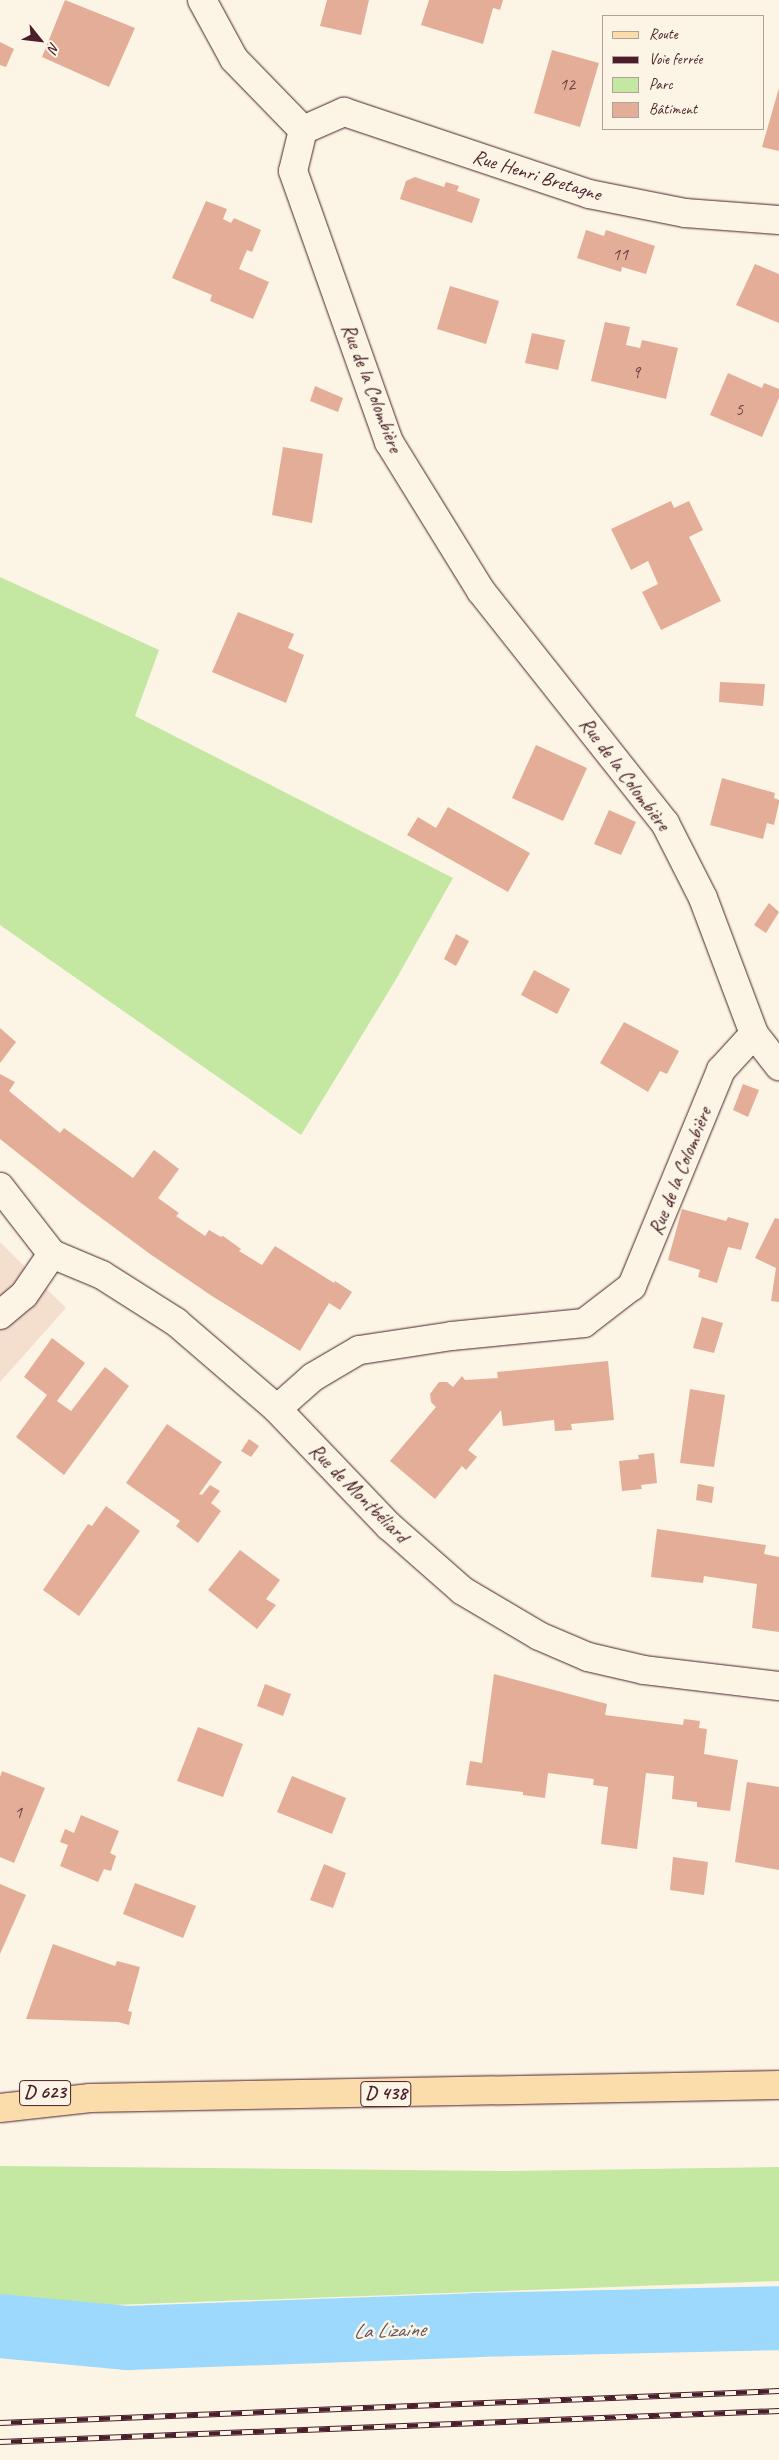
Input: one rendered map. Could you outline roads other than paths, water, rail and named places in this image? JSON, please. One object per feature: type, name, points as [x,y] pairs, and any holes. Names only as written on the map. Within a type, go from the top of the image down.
[{"type":"main road","name":"D 438","points":[[90,2098],[779,2085]]},
{"type":"main road","name":"D 623","points":[[0,2088],[90,2098]]},
{"type":"main road","name":"D 623","points":[[0,2108],[90,2098]]},
{"type":"street","points":[[202,0],[234,58],[303,130]]},
{"type":"street","name":"Rue Henri Bretagne","points":[[303,130],[344,112],[589,194],[685,213],[779,220]]},
{"type":"street","name":"Rue de la Colombière","points":[[277,1409],[313,1377],[359,1350],[452,1336],[584,1323],[632,1286],[721,1070],[754,1034],[703,898],[665,823],[481,591],[389,442],[293,171],[303,130]]},
{"type":"street","points":[[754,1034],[779,1066]]},
{"type":"street","name":"Rue de Montbéliard","points":[[0,1187],[52,1254],[102,1275],[176,1322],[277,1409],[389,1526],[463,1591],[539,1636],[588,1657],[644,1670],[779,1686]]},
{"type":"street","points":[[0,1315],[24,1296],[52,1254]]},
{"type":"waterway","name":"La Lizaine","points":[[0,2326],[128,2338],[476,2325],[779,2318]]},
{"type":"railway","points":[[0,2423],[779,2391]]},
{"type":"railway","points":[[0,2442],[779,2411]]}]
